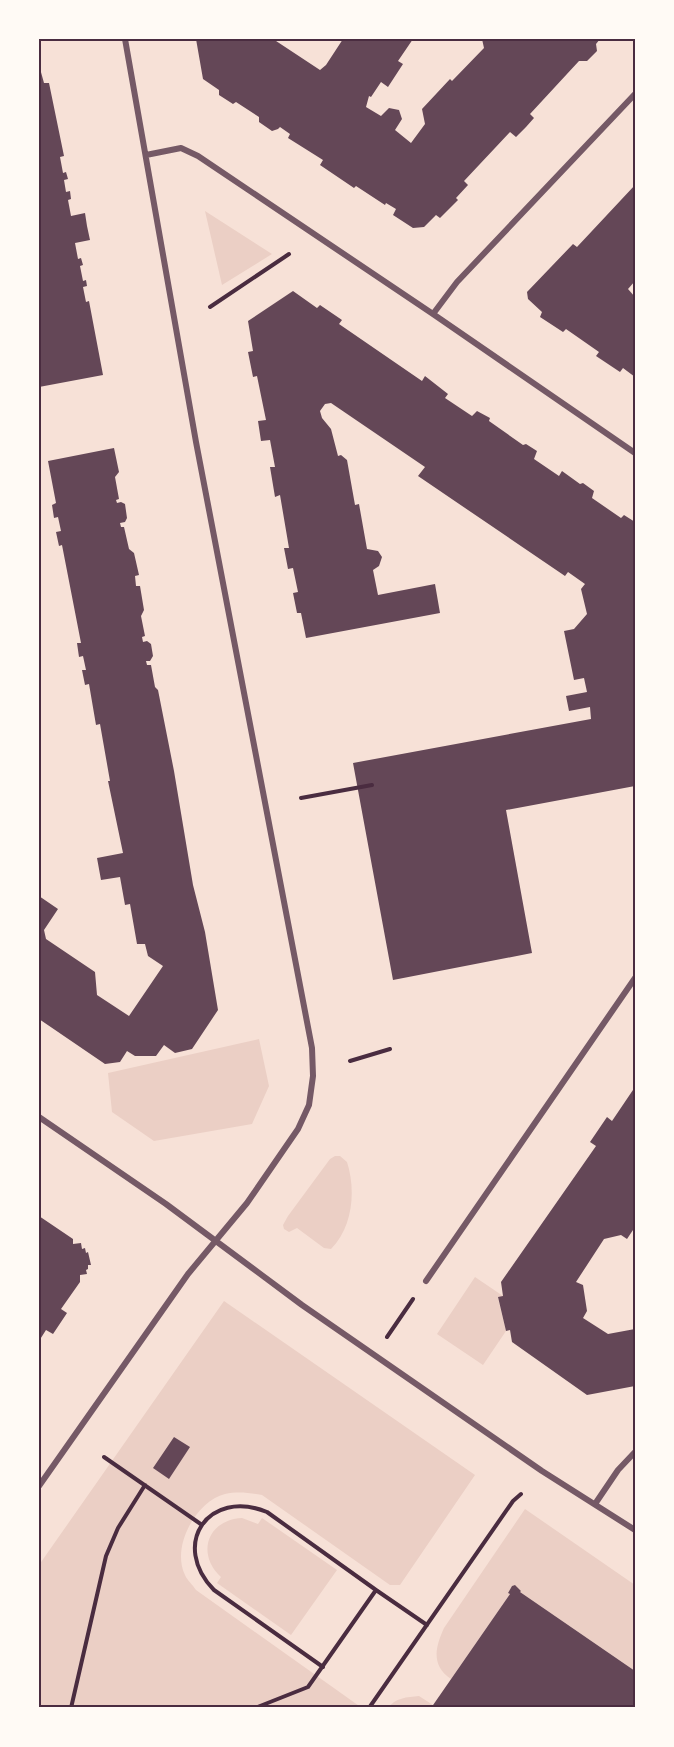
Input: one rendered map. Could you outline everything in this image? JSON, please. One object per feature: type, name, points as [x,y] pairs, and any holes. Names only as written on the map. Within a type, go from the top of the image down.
[{"type":"street","points":[[39,1486],[188,1274],[252,1197],[298,1129],[309,1105],[313,1076],[312,1048],[195,434],[125,39]]},
{"type":"street","points":[[433,314],[458,282],[635,94]]},
{"type":"street","points":[[146,155],[181,148],[198,156],[635,453]]},
{"type":"street","points":[[426,1281],[635,978]]},
{"type":"street","points":[[39,1117],[166,1204],[260,1275],[542,1471],[635,1530]]},
{"type":"street","points":[[595,1504],[618,1470],[635,1452]]},
{"type":"path","points":[[210,306],[289,254]]},
{"type":"path","points":[[301,798],[372,785]]},
{"type":"path","points":[[350,1061],[390,1050]]},
{"type":"path","points":[[375,1355],[426,1281]]},
{"type":"path","points":[[104,1457],[202,1525]]},
{"type":"path","points":[[71,1708],[106,1556],[118,1528],[146,1485]]},
{"type":"path","points":[[369,1708],[520,1494]]},
{"type":"path","points":[[323,1667],[214,1590],[205,1581],[199,1571],[194,1548],[196,1536],[210,1516],[220,1510],[244,1505],[267,1512],[427,1625]]},
{"type":"path","points":[[255,1708],[308,1687],[376,1590]]},
{"type":"shaded area","points":[[205,211],[272,254],[222,285]]},
{"type":"shaded area","points":[[259,1039],[269,1086],[252,1124],[154,1141],[112,1112],[108,1073]]},
{"type":"shaded area","points":[[340,1156],[347,1162],[352,1196],[344,1230],[331,1249],[324,1248],[297,1228],[289,1232],[284,1229],[283,1225],[330,1159]]},
{"type":"shaded area","points":[[475,1277],[503,1296],[498,1298],[506,1331],[483,1365],[437,1334]]},
{"type":"shaded area","points":[[224,1301],[475,1475],[400,1585],[390,1585],[262,1495],[235,1493],[214,1498],[196,1515],[189,1527],[181,1552],[182,1564],[186,1577],[196,1590],[362,1708],[39,1708],[39,1565]]},
{"type":"shaded area","points":[[525,1509],[635,1585],[635,1671],[520,1592],[515,1585],[512,1586],[508,1593],[510,1594],[451,1679],[440,1668],[437,1649],[444,1628]]},
{"type":"shaded area","points":[[242,1518],[258,1524],[262,1518],[337,1570],[291,1635],[217,1583],[221,1577],[213,1568],[209,1558],[207,1549],[209,1540],[213,1531],[220,1525]]},
{"type":"shaded area","points":[[419,1696],[433,1705],[431,1708],[388,1708],[398,1700]]},
{"type":"building","points":[[196,39],[273,39],[320,70],[326,65],[343,39],[413,39],[398,61],[403,64],[388,87],[381,82],[371,97],[369,96],[366,107],[381,116],[389,108],[399,110],[402,119],[395,130],[411,143],[425,124],[422,109],[484,48],[482,39],[600,39],[596,44],[597,51],[587,61],[579,61],[530,114],[534,118],[526,127],[516,137],[510,132],[464,181],[468,185],[456,198],[458,200],[440,218],[436,215],[424,227],[413,228],[393,215],[396,209],[386,203],[385,205],[356,186],[354,188],[320,165],[323,160],[288,138],[290,134],[280,127],[272,131],[259,122],[259,117],[236,102],[233,104],[219,95],[219,90],[203,79]]},
{"type":"building","points":[[39,65],[44,83],[49,83],[64,156],[60,157],[63,173],[66,172],[68,179],[64,180],[66,192],[70,191],[71,199],[68,200],[71,216],[85,213],[90,240],[75,243],[78,259],[81,258],[83,265],[80,266],[83,281],[86,280],[87,286],[83,287],[86,302],[89,301],[103,375],[39,387]]},
{"type":"building","points":[[635,185],[635,281],[628,289],[635,297],[635,377],[623,368],[620,372],[596,356],[599,352],[566,329],[563,332],[540,317],[542,312],[528,299],[527,292],[573,244],[577,247]]},
{"type":"building","points":[[293,291],[317,308],[320,305],[342,320],[339,324],[422,381],[425,376],[448,394],[445,398],[472,416],[477,411],[490,418],[489,421],[523,445],[526,444],[537,451],[534,459],[559,476],[562,471],[580,484],[583,483],[594,491],[592,498],[621,518],[624,515],[635,522],[635,786],[506,810],[532,953],[393,980],[353,763],[591,719],[590,707],[569,711],[566,696],[587,692],[584,678],[574,680],[564,631],[574,629],[587,614],[581,589],[585,584],[568,572],[565,576],[418,476],[425,467],[331,403],[325,404],[320,411],[322,418],[331,429],[338,456],[341,455],[347,460],[355,505],[359,504],[367,549],[378,551],[382,557],[379,566],[373,570],[378,595],[435,584],[440,613],[306,638],[301,613],[297,613],[293,593],[298,592],[293,568],[288,569],[284,548],[289,548],[280,495],[275,497],[270,467],[275,467],[270,440],[261,441],[258,421],[266,420],[257,376],[253,377],[248,352],[253,351],[248,321]]},
{"type":"building","points":[[114,448],[119,472],[115,477],[119,499],[116,500],[117,503],[125,504],[127,518],[125,522],[120,523],[121,527],[124,527],[129,549],[134,553],[139,575],[135,576],[136,586],[140,586],[144,610],[141,616],[145,636],[142,637],[143,642],[147,641],[151,644],[153,656],[150,661],[146,661],[147,665],[151,665],[155,687],[158,690],[218,1010],[192,1049],[175,1053],[164,1045],[156,1056],[135,1056],[127,1051],[120,1062],[105,1064],[39,1019],[39,896],[58,909],[44,930],[46,939],[95,972],[97,995],[129,1016],[163,966],[148,956],[145,944],[137,944],[130,904],[125,905],[120,877],[101,880],[97,858],[123,853],[108,781],[110,781],[100,724],[96,725],[89,684],[85,685],[82,670],[86,670],[83,656],[79,657],[77,643],[81,643],[62,545],[59,546],[56,532],[61,531],[58,517],[54,518],[52,505],[56,503],[48,461]]},
{"type":"building","points":[[635,1087],[635,1227],[627,1239],[621,1235],[604,1239],[576,1282],[583,1285],[587,1311],[583,1318],[608,1334],[635,1329],[635,1386],[587,1395],[512,1342],[510,1330],[506,1331],[498,1297],[503,1296],[501,1282],[596,1146],[590,1142],[607,1117],[612,1121]]},
{"type":"building","points":[[39,1216],[73,1239],[73,1244],[81,1243],[82,1249],[85,1248],[86,1253],[88,1252],[91,1265],[88,1265],[87,1274],[80,1275],[80,1282],[61,1309],[67,1313],[53,1334],[46,1330],[39,1341]]},
{"type":"building","points":[[174,1437],[190,1447],[169,1479],[153,1468]]},
{"type":"building","points":[[515,1585],[520,1592],[635,1671],[635,1708],[431,1708],[510,1594],[508,1593],[512,1586]]}]
